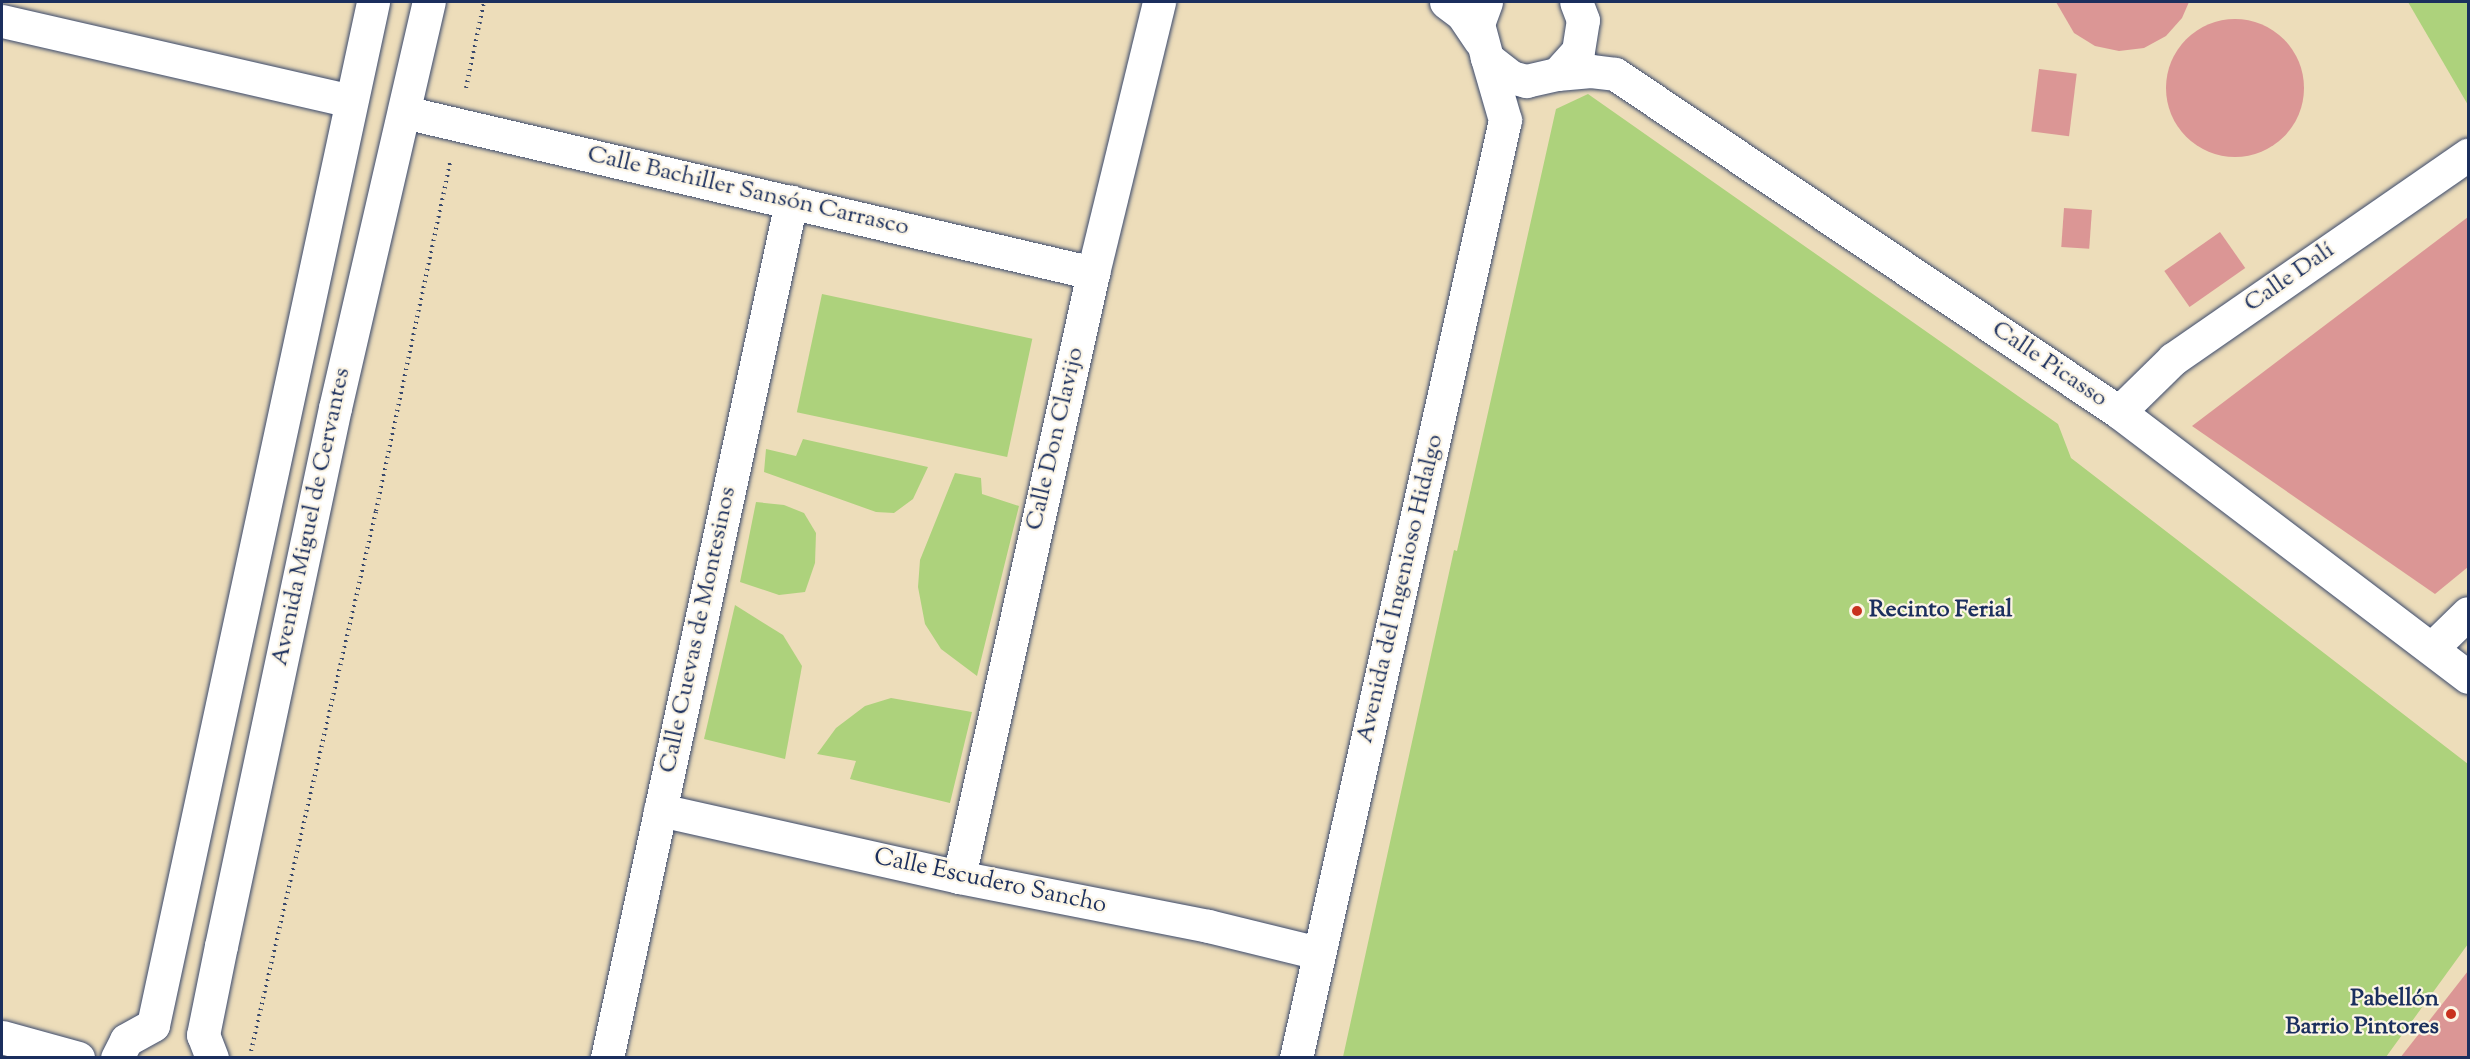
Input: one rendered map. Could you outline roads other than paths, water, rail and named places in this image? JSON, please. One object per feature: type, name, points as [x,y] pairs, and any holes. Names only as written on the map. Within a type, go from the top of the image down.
[{"type":"street","name":"Avenida Miguel de Cervantes","points":[[153,1025],[373,2]]},
{"type":"street","name":"Avenida Miguel de Cervantes","points":[[117,1058],[126,1040],[153,1025],[178,1021],[208,1046],[333,420],[429,2]]},
{"type":"street","name":"Calle Don Clavijo","points":[[958,878],[1093,273],[1159,2]]},
{"type":"street","points":[[1446,2],[1462,15],[1483,49]]},
{"type":"street","points":[[1483,49],[1478,24],[1486,2]]},
{"type":"street","points":[[1580,11],[1603,46],[1615,74]]},
{"type":"street","name":"Avenida del Ingenioso Hidalgo","points":[[1505,120],[1578,51],[1580,11]]},
{"type":"street","points":[[2,21],[351,101]]},
{"type":"street","name":"Calle Picasso","points":[[1483,49],[1511,77],[1550,76],[1591,71],[1615,74],[2119,412],[2469,677]]},
{"type":"street","name":"Avenida del Ingenioso Hidalgo","points":[[1296,1058],[1505,120],[1483,49]]},
{"type":"street","name":"Calle Bachiller Sansón Carrasco","points":[[404,112],[1093,273]]},
{"type":"street","name":"Calle Dalí","points":[[2119,412],[2173,359],[2469,155]]},
{"type":"street","name":"Calle Cuevas de Montesinos","points":[[607,1058],[791,202]]},
{"type":"street","points":[[2432,648],[2469,613]]},
{"type":"street","name":"Calle Escudero Sancho","points":[[660,810],[958,878],[1208,926],[1319,953]]},
{"type":"street","points":[[2,1037],[78,1058]]},
{"type":"place","name":"Recinto Ferial","points":[[1857,611]]},
{"type":"place","name":"Pabellón Barrio Pintores","points":[[2451,1014]]}]
